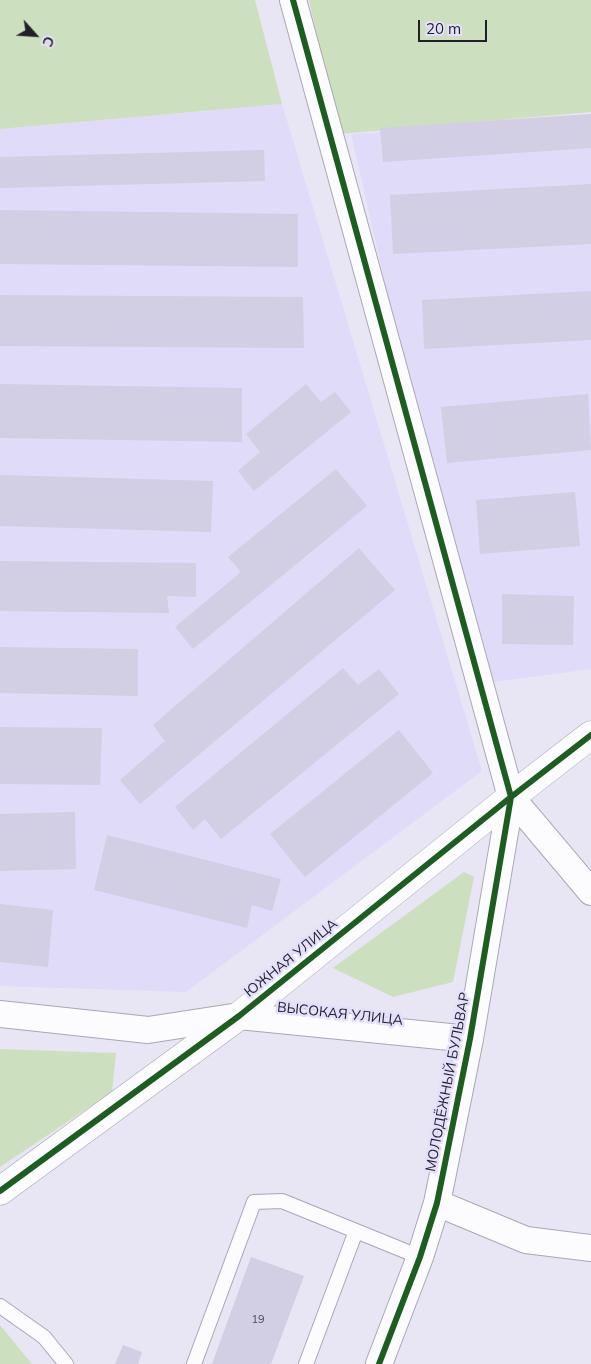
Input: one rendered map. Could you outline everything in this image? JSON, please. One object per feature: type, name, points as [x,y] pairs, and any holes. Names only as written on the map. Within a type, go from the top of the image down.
[{"type":"street","points":[[293,0],[511,797],[591,892]]},
{"type":"street","name":"ЮЖНАЯ УЛИЦА","points":[[0,1191],[239,1016],[591,735]]},
{"type":"street","name":"МОЛОДЁЖНЫЙ БУЛЬВАР","points":[[379,1364],[420,1257],[437,1203],[470,1039],[511,797]]},
{"type":"street","name":"ВЫСОКАЯ УЛИЦА","points":[[0,1014],[148,1030],[239,1016],[470,1039]]},
{"type":"street","points":[[437,1203],[526,1240],[591,1248]]},
{"type":"lane","points":[[194,1364],[254,1202],[282,1201],[420,1257]]},
{"type":"lane","points":[[306,1364],[356,1231]]},
{"type":"lane","points":[[0,1306],[44,1337],[66,1364]]},
{"type":"shaded area","points":[[282,104],[482,771],[186,992],[0,986],[0,129]]},
{"type":"shaded area","points":[[591,118],[591,669],[477,684],[351,134]]},
{"type":"green space","points":[[0,0],[255,0],[282,104],[0,129]]},
{"type":"green space","points":[[309,0],[591,0],[591,112],[339,134]]},
{"type":"green space","points":[[464,872],[474,877],[453,982],[393,997],[333,968]]},
{"type":"green space","points":[[0,1049],[116,1053],[112,1092],[0,1167]]},
{"type":"green space","points":[[0,1325],[32,1364],[0,1364]]},
{"type":"building","points":[[591,114],[591,148],[383,162],[380,128]]},
{"type":"building","points":[[264,150],[265,181],[0,188],[0,157]]},
{"type":"building","points":[[591,184],[591,244],[393,254],[390,195]]},
{"type":"building","points":[[0,210],[298,214],[298,267],[0,264]]},
{"type":"building","points":[[591,291],[591,340],[424,349],[422,300]]},
{"type":"building","points":[[0,295],[303,297],[304,348],[0,346]]},
{"type":"building","points":[[0,384],[242,388],[242,442],[0,438]]},
{"type":"building","points":[[306,384],[321,402],[335,392],[351,412],[254,491],[238,471],[260,452],[246,434]]},
{"type":"building","points":[[588,394],[591,450],[447,463],[441,407]]},
{"type":"building","points":[[336,469],[367,506],[193,649],[175,627],[241,572],[228,557]]},
{"type":"building","points":[[0,475],[213,481],[211,532],[0,526]]},
{"type":"building","points":[[575,492],[580,546],[480,554],[476,500]]},
{"type":"building","points":[[359,548],[395,590],[140,804],[120,780],[165,741],[153,725]]},
{"type":"building","points":[[0,561],[196,563],[196,597],[167,596],[169,613],[0,611]]},
{"type":"building","points":[[502,594],[574,596],[573,645],[502,644]]},
{"type":"building","points":[[0,647],[138,649],[138,696],[0,693]]},
{"type":"building","points":[[343,668],[358,685],[379,669],[399,694],[221,839],[205,819],[193,830],[175,807]]},
{"type":"building","points":[[0,727],[102,728],[100,785],[0,784]]},
{"type":"building","points":[[399,730],[433,773],[305,877],[270,834]]},
{"type":"building","points":[[75,812],[76,869],[0,871],[0,814]]},
{"type":"building","points":[[107,835],[281,879],[272,911],[252,905],[247,928],[94,890]]},
{"type":"building","points":[[0,904],[53,910],[48,967],[0,962]]},
{"type":"building","points":[[251,1257],[304,1276],[271,1364],[212,1364]]},
{"type":"building","points":[[123,1345],[142,1352],[138,1364],[115,1364]]},
{"type":"cycle path","points":[[293,0],[511,797],[470,1039],[437,1203],[420,1257],[379,1364]]},
{"type":"cycle path","points":[[0,1191],[239,1016],[591,735]]}]
